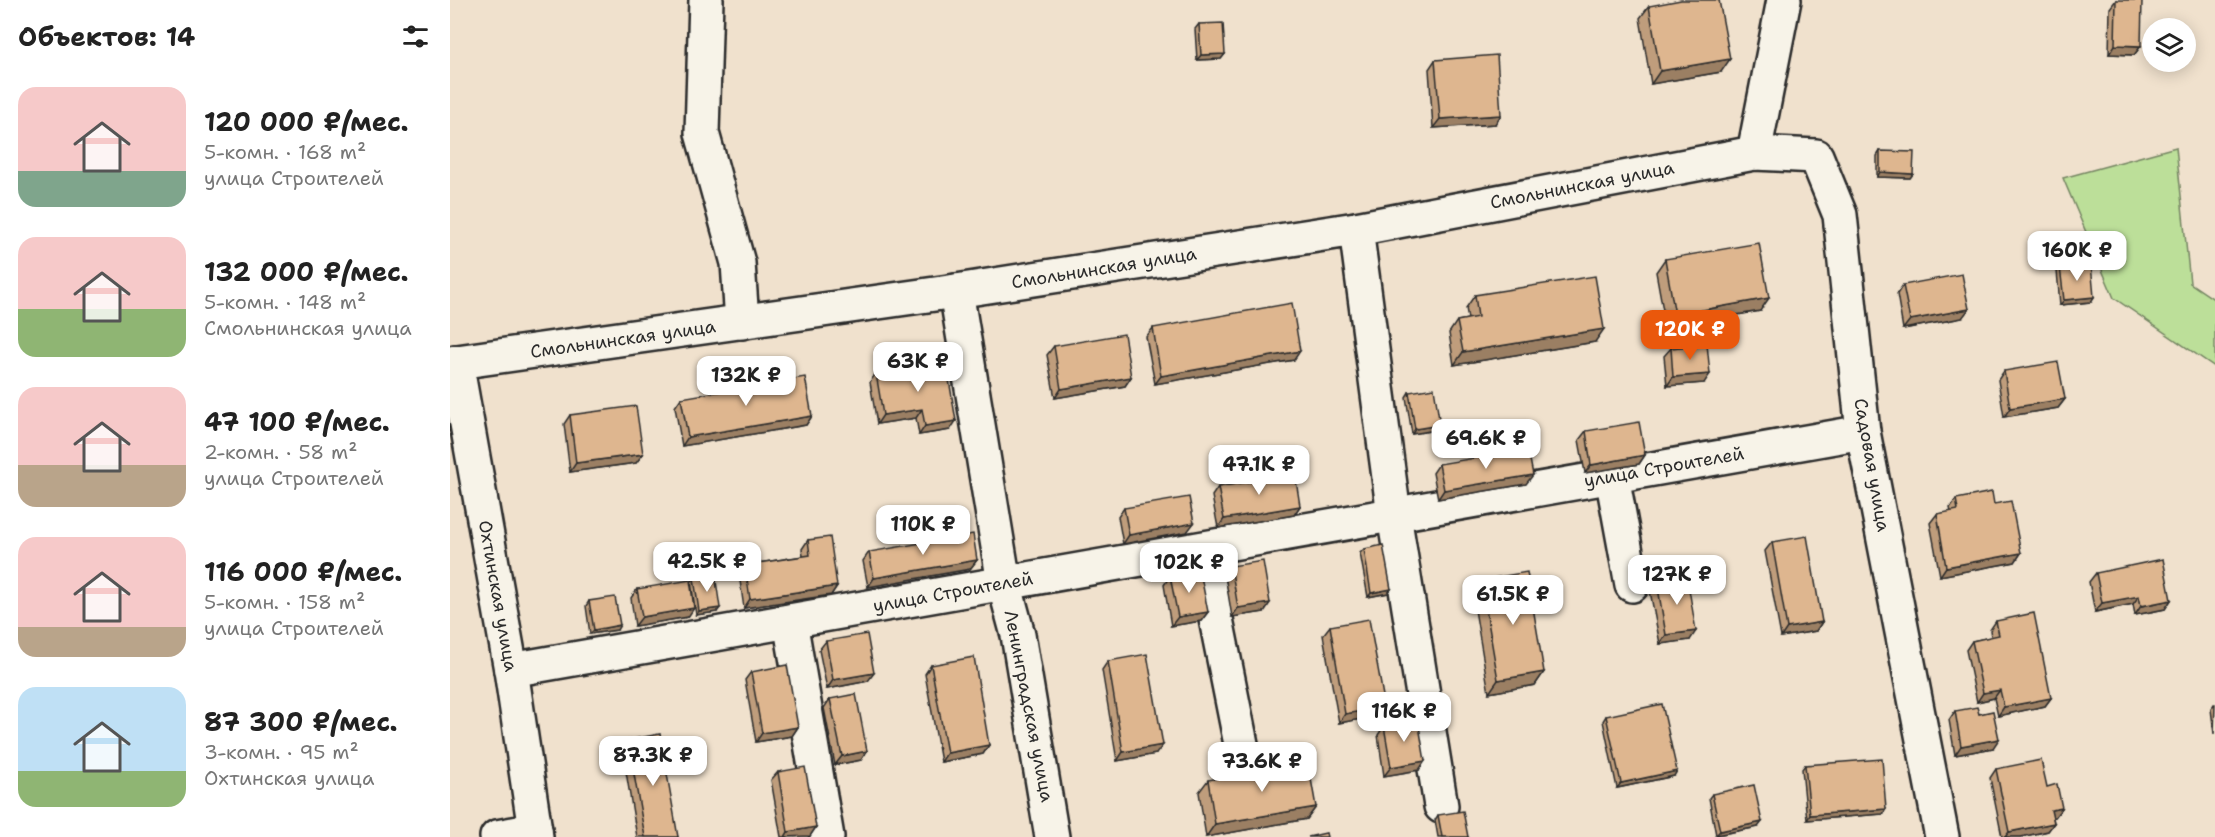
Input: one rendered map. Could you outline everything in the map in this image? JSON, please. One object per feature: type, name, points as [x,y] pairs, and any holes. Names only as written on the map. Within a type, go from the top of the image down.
[{"type":"street","points":[[706,0],[702,133],[738,263],[742,322]]},
{"type":"street","points":[[1754,153],[1784,0]]},
{"type":"street","name":"Смольнинская улица","points":[[453,362],[956,291],[1356,229],[1754,153]]},
{"type":"street","name":"Садовая улица","points":[[1754,153],[1816,156],[1840,215],[1863,432],[1942,837]]},
{"type":"street","points":[[1356,229],[1394,515],[1441,806]]},
{"type":"street","name":"Ленинградская улица","points":[[956,291],[1004,583],[1018,634],[1052,837]]},
{"type":"street","name":"Охтинская улица","points":[[453,362],[511,670],[535,834]]},
{"type":"street","name":"улица Строителей","points":[[511,670],[1863,432]]},
{"type":"street","points":[[1612,476],[1632,585]]},
{"type":"street","points":[[1202,549],[1246,769]]},
{"type":"street","points":[[790,621],[827,837]]},
{"type":"street","points":[[497,837],[535,834]]},
{"type":"green space","points":[[2176,147],[2190,283],[2215,300],[2215,367],[2114,298],[2063,178]]},
{"type":"building","points":[[1681,0],[1719,0],[1730,59],[1660,71],[1649,6]]},
{"type":"building","points":[[2116,0],[2142,0],[2141,46],[2115,45]]},
{"type":"building","points":[[1223,23],[1225,54],[1201,55],[1199,24]]},
{"type":"building","points":[[1497,55],[1501,115],[1440,119],[1435,60]]},
{"type":"building","points":[[1880,151],[1914,152],[1913,174],[1880,172]]},
{"type":"building","points":[[1759,243],[1769,298],[1675,315],[1665,259]]},
{"type":"building","points":[[2091,264],[2094,297],[2064,300],[2060,267]]},
{"type":"building","points":[[1962,274],[1969,309],[1910,320],[1903,285]]},
{"type":"building","points":[[1595,276],[1604,329],[1463,352],[1457,321],[1478,317],[1475,295]]},
{"type":"building","points":[[1292,303],[1300,351],[1161,376],[1153,328]]},
{"type":"building","points":[[1124,334],[1131,377],[1061,389],[1054,346]]},
{"type":"building","points":[[1707,344],[1710,374],[1673,377],[1671,348]]},
{"type":"building","points":[[946,362],[956,421],[925,426],[922,409],[883,415],[876,373]]},
{"type":"building","points":[[2058,362],[2065,399],[2010,408],[2004,371]]},
{"type":"building","points":[[805,377],[812,416],[688,437],[681,398]]},
{"type":"building","points":[[1434,388],[1440,425],[1415,429],[1409,392]]},
{"type":"building","points":[[636,406],[643,454],[576,463],[570,415]]},
{"type":"building","points":[[1639,422],[1645,455],[1591,465],[1586,431]]},
{"type":"building","points":[[1528,449],[1533,475],[1444,490],[1439,464]]},
{"type":"building","points":[[1295,474],[1300,506],[1224,519],[1218,487]]},
{"type":"building","points":[[1992,492],[1994,504],[2011,501],[2021,553],[1946,567],[1937,514],[1958,510],[1956,499]]},
{"type":"building","points":[[1189,497],[1194,523],[1129,535],[1124,508]]},
{"type":"building","points":[[973,534],[977,560],[874,578],[869,552]]},
{"type":"building","points":[[1807,536],[1822,622],[1787,628],[1772,542]]},
{"type":"building","points":[[830,537],[837,586],[750,599],[745,565],[810,555],[808,540]]},
{"type":"building","points":[[1383,545],[1391,589],[1371,593],[1364,549]]},
{"type":"building","points":[[2163,559],[2171,600],[2141,606],[2139,596],[2102,603],[2096,573]]},
{"type":"building","points":[[1263,561],[1270,603],[1238,608],[1231,566]]},
{"type":"building","points":[[1200,571],[1208,612],[1178,617],[1170,576]]},
{"type":"building","points":[[1527,572],[1544,672],[1498,680],[1481,580]]},
{"type":"building","points":[[715,574],[720,608],[699,611],[694,578]]},
{"type":"building","points":[[1687,577],[1696,631],[1666,635],[1657,582]]},
{"type":"building","points":[[690,580],[694,608],[642,617],[637,589]]},
{"type":"building","points":[[615,597],[620,625],[594,630],[589,601]]},
{"type":"building","points":[[2034,613],[2051,698],[2004,707],[2000,690],[1983,693],[1972,641],[1999,635],[1996,621]]},
{"type":"building","points":[[1369,619],[1385,707],[1345,714],[1330,626]]},
{"type":"building","points":[[867,634],[874,673],[833,680],[826,641]]},
{"type":"building","points":[[1147,654],[1163,745],[1123,752],[1108,661]]},
{"type":"building","points":[[974,657],[989,745],[947,753],[931,665]]},
{"type":"building","points":[[787,665],[798,727],[762,733],[751,672]]},
{"type":"building","points":[[856,694],[867,751],[842,756],[830,699]]},
{"type":"building","points":[[1662,704],[1677,771],[1621,783],[1606,716]]},
{"type":"building","points":[[1977,707],[1979,714],[1993,711],[1999,739],[1961,746],[1955,711]]},
{"type":"building","points":[[1418,720],[1425,761],[1391,767],[1384,726]]},
{"type":"building","points":[[660,734],[678,837],[645,837],[628,740]]},
{"type":"building","points":[[1882,759],[1886,809],[1810,815],[1805,765]]},
{"type":"building","points":[[2041,760],[2047,787],[2057,784],[2062,808],[2051,810],[2054,823],[2009,832],[1996,769]]},
{"type":"building","points":[[1308,762],[1316,807],[1215,824],[1208,780]]},
{"type":"building","points":[[805,767],[816,827],[788,832],[778,772]]},
{"type":"building","points":[[1754,785],[1762,822],[1720,831],[1712,794]]},
{"type":"building","points":[[1463,811],[1468,837],[1442,837],[1438,815]]},
{"type":"building","points":[[1326,833],[1327,837],[1308,837]]}]
